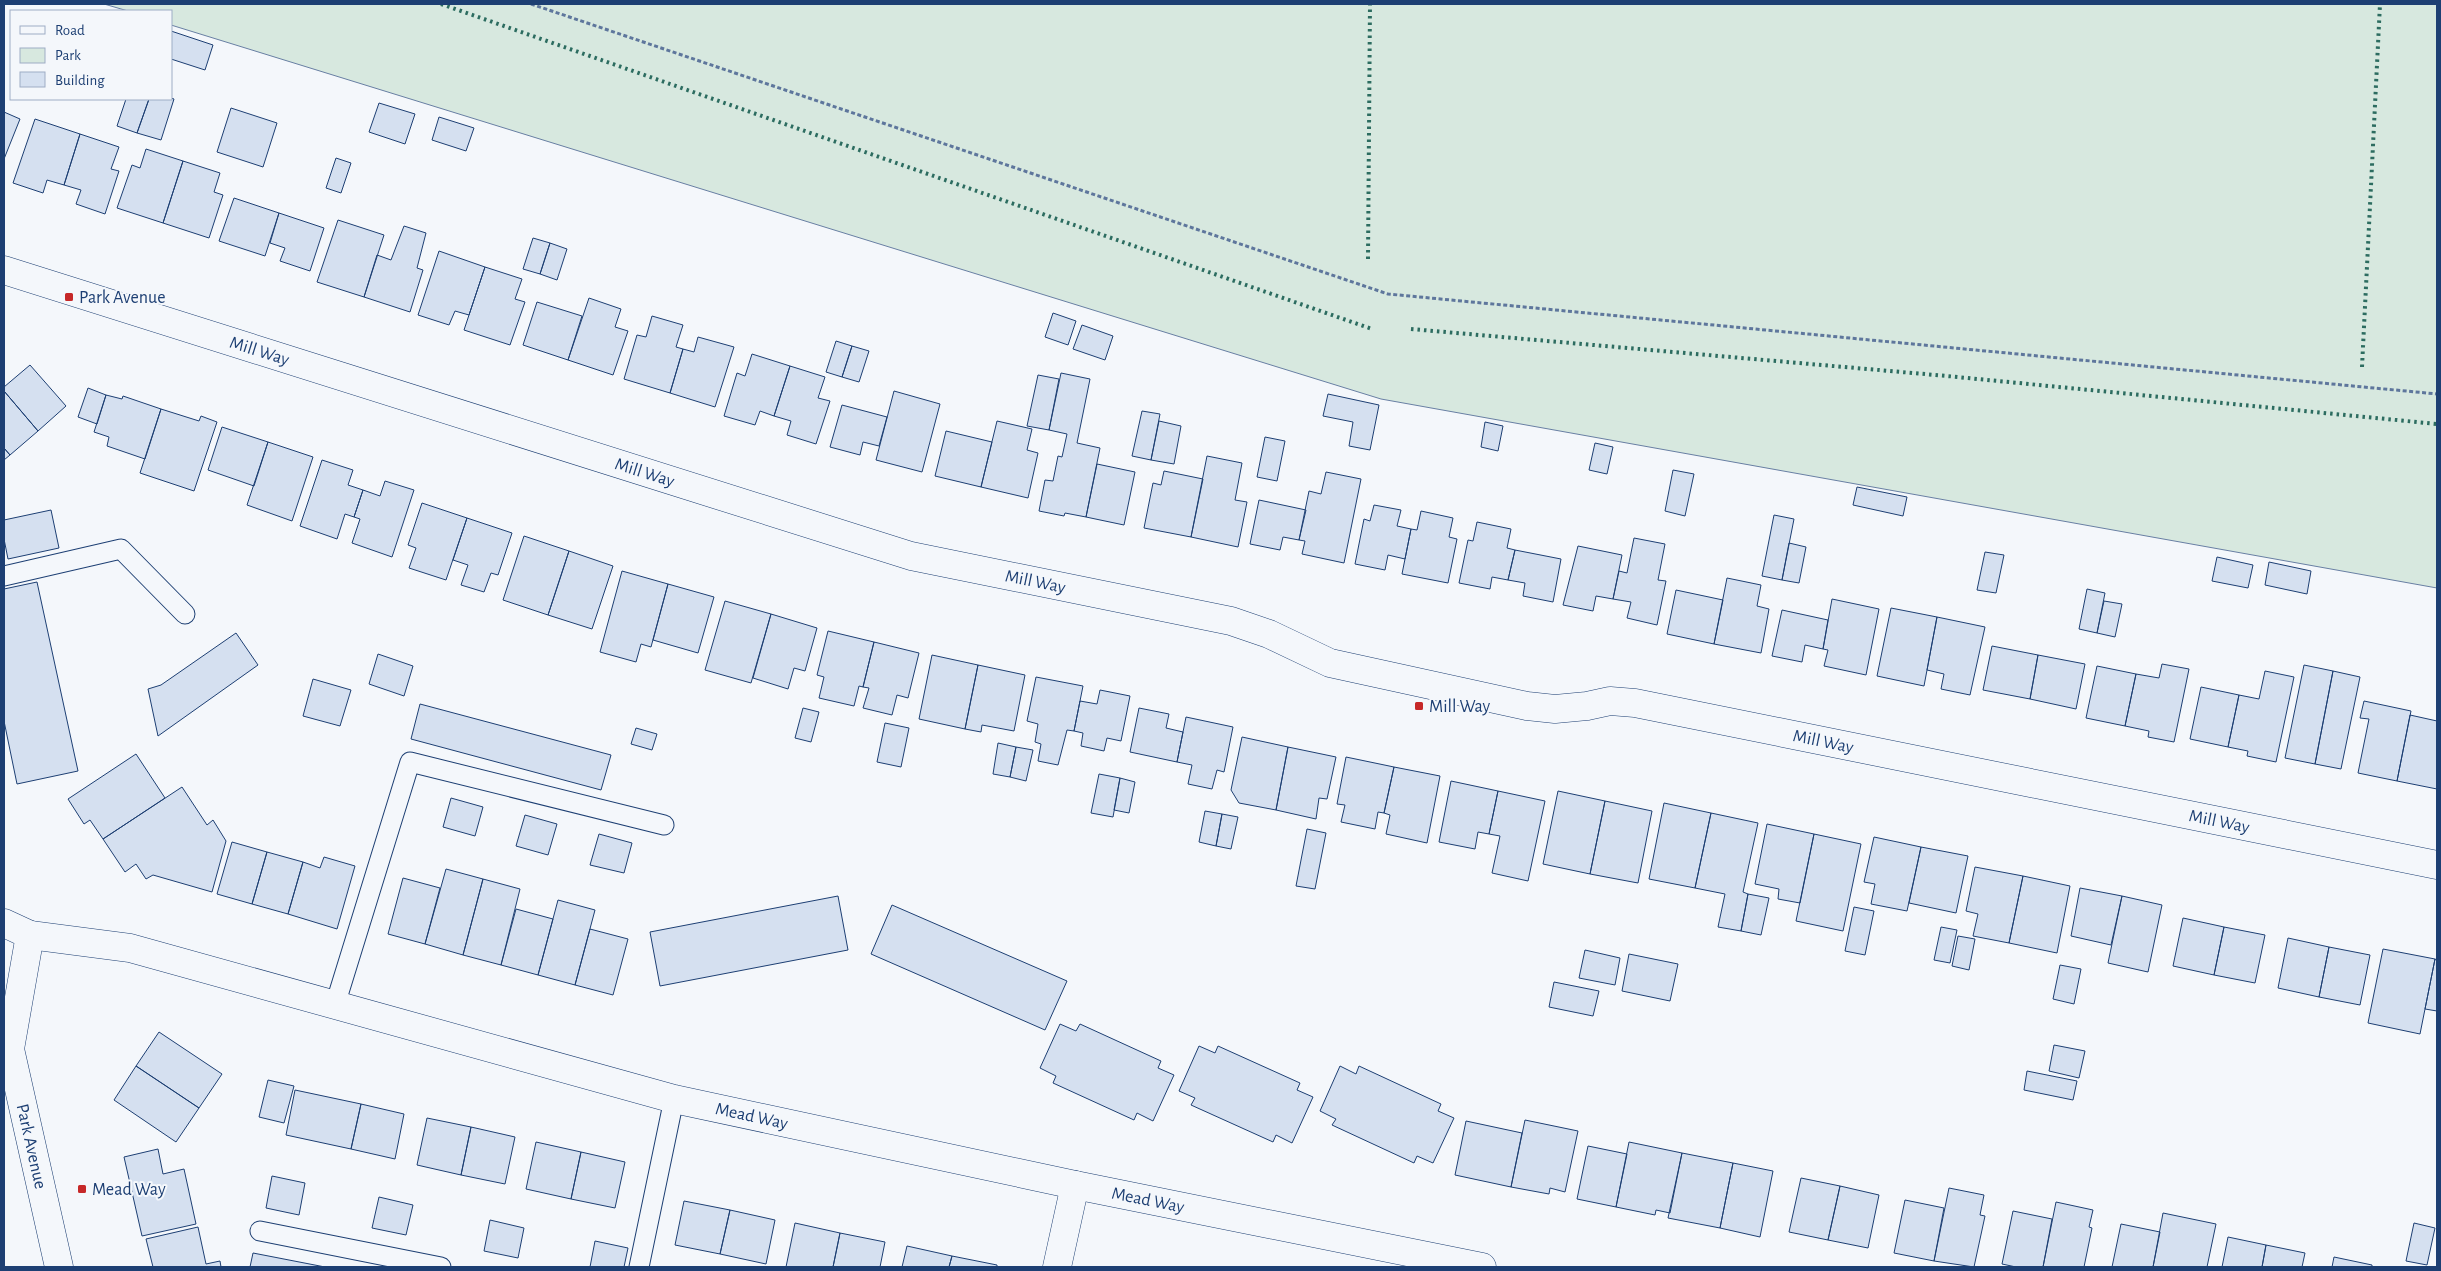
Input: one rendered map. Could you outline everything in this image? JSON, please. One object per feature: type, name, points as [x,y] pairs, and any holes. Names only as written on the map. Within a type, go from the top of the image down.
[{"type":"street","name":"Mill Way","points":[[4,270],[911,556],[1232,621],[1269,634],[1330,663],[1546,708],[1587,706],[1610,701],[1634,703],[2437,865]]},
{"type":"street","points":[[4,923],[30,935]]},
{"type":"street","name":"Mead Way","points":[[30,935],[130,948],[674,1099],[1075,1185],[1482,1267]]},
{"type":"street","name":"Park Avenue","points":[[30,935],[10,1049],[58,1267]]},
{"type":"street","points":[[1057,1267],[1075,1185]]},
{"type":"lane","points":[[4,576],[121,549],[186,614]]},
{"type":"lane","points":[[335,1005],[410,762],[664,825]]},
{"type":"lane","points":[[639,1267],[674,1099]]},
{"type":"lane","points":[[260,1231],[441,1267]]},
{"type":"path","points":[[531,4],[1388,294],[2437,394]]},
{"type":"green space","points":[[104,4],[2437,4],[2437,588],[1381,399],[172,25],[172,10],[125,10]]},
{"type":"building","points":[[172,31],[213,45],[205,70],[172,59]]},
{"type":"building","points":[[174,99],[161,140],[137,133],[149,100]]},
{"type":"building","points":[[126,100],[149,100],[137,133],[117,126]]},
{"type":"building","points":[[379,103],[415,114],[405,144],[369,132]]},
{"type":"building","points":[[231,108],[277,123],[263,167],[217,152]]},
{"type":"building","points":[[4,112],[20,119],[4,159]]},
{"type":"building","points":[[439,117],[474,128],[466,151],[432,140]]},
{"type":"building","points":[[35,119],[80,134],[64,185],[47,180],[43,193],[13,183]]},
{"type":"building","points":[[80,134],[119,147],[111,169],[119,171],[105,214],[76,204],[81,190],[64,185]]},
{"type":"building","points":[[146,149],[183,161],[163,223],[117,208],[132,165],[140,168]]},
{"type":"building","points":[[336,158],[351,163],[341,193],[326,188]]},
{"type":"building","points":[[183,161],[220,173],[214,192],[223,195],[209,238],[163,223]]},
{"type":"building","points":[[234,198],[279,213],[265,256],[219,241]]},
{"type":"building","points":[[279,213],[324,228],[310,271],[280,261],[285,248],[270,243]]},
{"type":"building","points":[[338,220],[384,235],[364,297],[317,282]]},
{"type":"building","points":[[404,226],[426,233],[417,268],[423,270],[410,312],[364,297],[377,255],[391,260]]},
{"type":"building","points":[[533,238],[550,243],[540,274],[523,269]]},
{"type":"building","points":[[550,243],[567,249],[557,280],[540,274]]},
{"type":"building","points":[[439,251],[485,267],[469,315],[455,311],[449,325],[418,315]]},
{"type":"building","points":[[485,267],[522,279],[515,299],[525,302],[510,345],[464,330]]},
{"type":"building","points":[[589,298],[621,309],[615,327],[628,331],[613,375],[568,360]]},
{"type":"building","points":[[537,302],[582,316],[568,360],[523,345]]},
{"type":"building","points":[[1053,313],[1076,321],[1068,345],[1045,337]]},
{"type":"building","points":[[652,316],[683,325],[676,347],[683,349],[670,393],[624,379],[637,335],[646,337]]},
{"type":"building","points":[[1082,325],[1113,336],[1105,360],[1073,349]]},
{"type":"building","points":[[698,337],[734,347],[715,407],[670,393],[683,349],[694,352]]},
{"type":"building","points":[[836,341],[852,346],[842,377],[826,372]]},
{"type":"building","points":[[852,346],[869,351],[859,382],[842,377]]},
{"type":"building","points":[[752,354],[790,366],[774,416],[760,411],[755,425],[724,416],[737,373],[745,376]]},
{"type":"building","points":[[30,365],[66,406],[38,431],[4,391],[4,387]]},
{"type":"building","points":[[790,366],[825,377],[818,398],[830,401],[816,444],[787,435],[791,421],[774,416]]},
{"type":"building","points":[[1061,373],[1090,379],[1077,443],[1100,448],[1086,517],[1065,513],[1064,516],[1039,511],[1045,480],[1053,481],[1058,456],[1062,457],[1067,434],[1049,430]]},
{"type":"building","points":[[1038,375],[1059,379],[1049,430],[1027,426]]},
{"type":"building","points":[[88,388],[106,395],[97,424],[78,417]]},
{"type":"building","points":[[4,391],[38,431],[10,455],[4,448]]},
{"type":"building","points":[[894,391],[940,404],[922,472],[876,460]]},
{"type":"building","points":[[1328,394],[1379,405],[1370,450],[1349,446],[1353,422],[1323,416]]},
{"type":"building","points":[[106,395],[122,399],[123,396],[161,409],[145,459],[107,446],[109,437],[94,432]]},
{"type":"building","points":[[842,405],[887,417],[879,446],[863,442],[860,455],[830,447]]},
{"type":"building","points":[[161,409],[199,421],[201,416],[217,422],[194,491],[140,473]]},
{"type":"building","points":[[1142,411],[1160,414],[1151,460],[1132,456]]},
{"type":"building","points":[[997,421],[1032,429],[1027,450],[1038,453],[1028,498],[981,487]]},
{"type":"building","points":[[1159,421],[1181,426],[1174,464],[1151,460]]},
{"type":"building","points":[[1485,422],[1503,426],[1498,451],[1481,447]]},
{"type":"building","points":[[222,427],[268,442],[254,486],[208,470]]},
{"type":"building","points":[[946,431],[992,442],[981,487],[935,476]]},
{"type":"building","points":[[1265,437],[1285,441],[1277,481],[1257,477]]},
{"type":"building","points":[[268,442],[313,457],[292,521],[247,505]]},
{"type":"building","points":[[1595,443],[1613,447],[1607,474],[1589,470]]},
{"type":"building","points":[[4,448],[10,455],[4,460]]},
{"type":"building","points":[[1207,456],[1242,463],[1235,500],[1247,502],[1238,547],[1191,537]]},
{"type":"building","points":[[322,460],[353,470],[348,485],[363,490],[354,517],[345,514],[337,539],[300,526]]},
{"type":"building","points":[[1097,464],[1135,472],[1124,525],[1086,517]]},
{"type":"building","points":[[1673,470],[1694,474],[1685,516],[1665,511]]},
{"type":"building","points":[[1164,471],[1203,479],[1191,537],[1144,528],[1153,483],[1161,485]]},
{"type":"building","points":[[1326,472],[1361,479],[1344,563],[1302,554],[1305,541],[1299,540],[1309,491],[1321,494]]},
{"type":"building","points":[[385,481],[414,490],[392,557],[352,543],[360,519],[354,517],[363,490],[380,496]]},
{"type":"building","points":[[1857,487],[1907,497],[1903,516],[1853,505]]},
{"type":"building","points":[[1259,500],[1306,510],[1299,540],[1283,537],[1280,550],[1250,544]]},
{"type":"building","points":[[422,503],[467,518],[446,580],[409,568],[416,548],[408,545]]},
{"type":"building","points":[[1374,505],[1401,510],[1397,526],[1411,529],[1405,559],[1388,555],[1385,570],[1355,564],[1364,519],[1370,521]]},
{"type":"building","points":[[51,510],[59,548],[8,559],[4,539],[4,520]]},
{"type":"building","points":[[1421,511],[1453,518],[1449,537],[1457,539],[1448,583],[1402,574],[1411,529],[1417,530]]},
{"type":"building","points":[[1774,515],[1794,519],[1782,580],[1762,576]]},
{"type":"building","points":[[467,518],[512,533],[498,575],[491,573],[484,592],[461,585],[468,565],[453,560]]},
{"type":"building","points":[[1477,522],[1511,529],[1507,548],[1515,550],[1508,580],[1492,577],[1490,589],[1459,583],[1468,540],[1473,541]]},
{"type":"building","points":[[524,536],[569,551],[548,615],[503,600]]},
{"type":"building","points":[[1634,538],[1665,544],[1658,580],[1666,581],[1657,625],[1627,618],[1631,602],[1613,599],[1619,571],[1627,573]]},
{"type":"building","points":[[1789,543],[1806,547],[1799,583],[1782,580]]},
{"type":"building","points":[[1578,546],[1622,555],[1613,599],[1596,596],[1593,611],[1563,605]]},
{"type":"building","points":[[1515,550],[1561,559],[1553,602],[1523,596],[1525,583],[1508,580]]},
{"type":"building","points":[[569,551],[613,566],[592,629],[548,615]]},
{"type":"building","points":[[1985,552],[2004,555],[1996,593],[1977,590]]},
{"type":"building","points":[[2217,557],[2253,565],[2248,588],[2212,581]]},
{"type":"building","points":[[2269,562],[2311,571],[2307,594],[2265,585]]},
{"type":"building","points":[[622,571],[668,584],[651,647],[641,644],[636,662],[600,652]]},
{"type":"building","points":[[1727,578],[1761,585],[1757,606],[1769,609],[1761,653],[1714,644]]},
{"type":"building","points":[[37,582],[78,771],[17,784],[4,721],[4,589]]},
{"type":"building","points":[[668,584],[714,597],[698,653],[653,640]]},
{"type":"building","points":[[2087,589],[2105,593],[2097,633],[2079,629]]},
{"type":"building","points":[[1676,590],[1723,600],[1714,644],[1667,634]]},
{"type":"building","points":[[1832,599],[1879,609],[1866,675],[1824,666],[1828,650],[1823,649]]},
{"type":"building","points":[[725,601],[771,614],[751,683],[705,670]]},
{"type":"building","points":[[2104,601],[2122,604],[2115,637],[2097,633]]},
{"type":"building","points":[[1891,608],[1937,617],[1924,686],[1877,676]]},
{"type":"building","points":[[1782,610],[1828,620],[1823,649],[1805,645],[1802,662],[1772,656]]},
{"type":"building","points":[[771,614],[817,628],[805,671],[794,668],[788,689],[753,678]]},
{"type":"building","points":[[1937,617],[1985,627],[1970,695],[1941,689],[1944,674],[1927,670]]},
{"type":"building","points":[[828,631],[874,642],[863,687],[859,686],[854,706],[819,698],[824,677],[817,675]]},
{"type":"building","points":[[236,633],[258,665],[158,736],[148,689],[161,685]]},
{"type":"building","points":[[874,642],[919,653],[908,698],[897,695],[892,715],[863,708],[869,688],[863,687]]},
{"type":"building","points":[[1992,646],[2038,655],[2030,699],[1983,690]]},
{"type":"building","points":[[378,654],[413,666],[404,696],[369,684]]},
{"type":"building","points":[[932,655],[978,665],[965,729],[919,719]]},
{"type":"building","points":[[2038,655],[2085,664],[2076,709],[2030,699]]},
{"type":"building","points":[[2162,664],[2189,669],[2174,742],[2148,737],[2149,731],[2125,726],[2136,674],[2159,678]]},
{"type":"building","points":[[978,665],[1025,675],[1014,731],[982,725],[981,732],[965,729]]},
{"type":"building","points":[[2304,665],[2333,671],[2315,764],[2285,758]]},
{"type":"building","points":[[2097,666],[2136,674],[2125,726],[2086,718]]},
{"type":"building","points":[[2265,671],[2294,677],[2276,762],[2247,756],[2248,751],[2228,747],[2239,695],[2259,699]]},
{"type":"building","points":[[2333,671],[2360,677],[2341,769],[2315,764]]},
{"type":"building","points":[[1036,677],[1083,686],[1074,731],[1067,730],[1058,765],[1038,761],[1041,744],[1035,742],[1038,724],[1027,721]]},
{"type":"building","points":[[313,679],[351,690],[340,726],[303,716]]},
{"type":"building","points":[[2201,687],[2239,695],[2228,747],[2190,739]]},
{"type":"building","points":[[1100,690],[1130,696],[1121,741],[1107,738],[1104,751],[1081,746],[1083,733],[1074,731],[1080,701],[1097,704]]},
{"type":"building","points":[[2364,701],[2411,711],[2397,781],[2358,773],[2369,719],[2360,718]]},
{"type":"building","points":[[420,704],[611,755],[601,790],[411,739]]},
{"type":"building","points":[[803,708],[819,712],[811,742],[795,738]]},
{"type":"building","points":[[1139,708],[1169,714],[1166,728],[1183,732],[1177,762],[1130,752]]},
{"type":"building","points":[[2410,715],[2437,721],[2437,789],[2397,781]]},
{"type":"building","points":[[1186,717],[1233,727],[1224,772],[1217,770],[1212,789],[1188,784],[1192,765],[1177,762]]},
{"type":"building","points":[[885,723],[909,728],[901,767],[877,762]]},
{"type":"building","points":[[636,728],[657,734],[652,750],[631,744]]},
{"type":"building","points":[[1242,737],[1288,747],[1276,810],[1239,803],[1231,790]]},
{"type":"building","points":[[998,743],[1016,747],[1010,777],[993,774]]},
{"type":"building","points":[[1016,747],[1033,750],[1026,781],[1010,777]]},
{"type":"building","points":[[1288,747],[1336,757],[1327,799],[1319,798],[1316,819],[1276,810]]},
{"type":"building","points":[[136,754],[165,798],[103,839],[90,820],[84,824],[68,799]]},
{"type":"building","points":[[1346,757],[1394,767],[1384,813],[1378,812],[1375,829],[1341,822],[1345,805],[1337,804]]},
{"type":"building","points":[[1394,767],[1440,776],[1427,843],[1386,834],[1390,815],[1384,813]]},
{"type":"building","points":[[1099,774],[1120,778],[1113,817],[1091,813]]},
{"type":"building","points":[[1120,778],[1135,782],[1129,813],[1114,810]]},
{"type":"building","points":[[1451,781],[1498,791],[1489,834],[1478,832],[1475,849],[1439,842]]},
{"type":"building","points":[[182,787],[207,825],[213,820],[226,841],[212,892],[153,875],[146,879],[136,864],[125,872],[103,839]]},
{"type":"building","points":[[1498,791],[1545,801],[1528,881],[1492,873],[1500,836],[1489,834]]},
{"type":"building","points":[[1558,791],[1605,801],[1590,874],[1543,864]]},
{"type":"building","points":[[451,798],[483,807],[475,836],[443,827]]},
{"type":"building","points":[[1605,801],[1652,811],[1638,883],[1590,874]]},
{"type":"building","points":[[1664,803],[1711,813],[1695,888],[1649,879]]},
{"type":"building","points":[[1205,811],[1222,814],[1216,846],[1199,842]]},
{"type":"building","points":[[1711,813],[1758,823],[1743,892],[1748,894],[1741,931],[1718,927],[1725,894],[1695,888]]},
{"type":"building","points":[[1222,814],[1238,817],[1231,849],[1216,846]]},
{"type":"building","points":[[525,815],[557,824],[548,855],[516,846]]},
{"type":"building","points":[[1767,824],[1814,834],[1800,903],[1778,899],[1779,889],[1755,884]]},
{"type":"building","points":[[1307,829],[1326,833],[1315,889],[1296,886]]},
{"type":"building","points":[[599,834],[632,843],[624,873],[590,865]]},
{"type":"building","points":[[1814,834],[1861,844],[1843,931],[1796,921]]},
{"type":"building","points":[[1874,837],[1921,847],[1907,911],[1871,904],[1875,884],[1864,882]]},
{"type":"building","points":[[232,842],[267,852],[252,904],[217,894]]},
{"type":"building","points":[[1921,847],[1968,856],[1956,913],[1909,903]]},
{"type":"building","points":[[267,852],[303,862],[288,914],[252,904]]},
{"type":"building","points":[[324,857],[355,866],[337,929],[288,914],[303,862],[320,868]]},
{"type":"building","points":[[1975,867],[2023,876],[2009,943],[1973,936],[1978,914],[1966,911]]},
{"type":"building","points":[[446,869],[483,879],[463,955],[425,944]]},
{"type":"building","points":[[2023,876],[2070,886],[2057,953],[2009,943]]},
{"type":"building","points":[[403,878],[440,888],[425,944],[388,934]]},
{"type":"building","points":[[483,879],[520,889],[501,965],[463,955]]},
{"type":"building","points":[[2080,888],[2122,896],[2111,945],[2071,936]]},
{"type":"building","points":[[1748,894],[1769,898],[1761,935],[1741,931]]},
{"type":"building","points":[[838,896],[848,950],[660,986],[650,932]]},
{"type":"building","points":[[2122,896],[2162,905],[2148,972],[2108,963]]},
{"type":"building","points":[[558,900],[595,910],[575,985],[538,975]]},
{"type":"building","points":[[892,905],[1067,981],[1045,1030],[871,954]]},
{"type":"building","points":[[1854,907],[1874,911],[1865,955],[1845,951]]},
{"type":"building","points":[[516,909],[553,919],[538,975],[501,965]]},
{"type":"building","points":[[2183,918],[2224,927],[2214,975],[2173,966]]},
{"type":"building","points":[[1941,927],[1957,930],[1950,963],[1934,960]]},
{"type":"building","points":[[2224,927],[2265,935],[2255,983],[2214,975]]},
{"type":"building","points":[[590,929],[628,939],[613,995],[575,985]]},
{"type":"building","points":[[1958,936],[1975,939],[1969,970],[1952,966]]},
{"type":"building","points":[[2288,938],[2329,947],[2319,997],[2278,988]]},
{"type":"building","points":[[2329,947],[2370,955],[2360,1005],[2319,997]]},
{"type":"building","points":[[2383,949],[2435,959],[2420,1034],[2368,1023]]},
{"type":"building","points":[[1585,950],[1620,958],[1615,985],[1579,978]]},
{"type":"building","points":[[1629,954],[1678,964],[1670,1001],[1622,991]]},
{"type":"building","points":[[2435,959],[2437,960],[2437,1011],[2425,1009]]},
{"type":"building","points":[[2060,965],[2081,969],[2074,1004],[2053,999]]},
{"type":"building","points":[[1554,982],[1599,991],[1593,1016],[1549,1007]]},
{"type":"building","points":[[1060,1024],[1076,1031],[1080,1024],[1161,1061],[1158,1068],[1174,1075],[1153,1121],[1137,1113],[1134,1120],[1053,1083],[1056,1076],[1040,1068]]},
{"type":"building","points":[[159,1032],[222,1074],[199,1108],[136,1066]]},
{"type":"building","points":[[2054,1045],[2085,1051],[2079,1078],[2049,1071]]},
{"type":"building","points":[[1199,1046],[1215,1053],[1218,1046],[1300,1083],[1297,1090],[1313,1097],[1292,1143],[1276,1135],[1273,1142],[1191,1105],[1195,1098],[1179,1091]]},
{"type":"building","points":[[136,1066],[199,1108],[176,1142],[114,1100]]},
{"type":"building","points":[[1340,1066],[1356,1074],[1359,1066],[1441,1104],[1438,1111],[1454,1118],[1433,1163],[1417,1156],[1414,1163],[1332,1125],[1336,1119],[1320,1111]]},
{"type":"building","points":[[2027,1071],[2077,1081],[2073,1100],[2024,1090]]},
{"type":"building","points":[[268,1080],[294,1086],[284,1123],[259,1117]]},
{"type":"building","points":[[295,1090],[361,1104],[351,1149],[286,1135]]},
{"type":"building","points":[[361,1104],[404,1114],[395,1159],[351,1149]]},
{"type":"building","points":[[427,1118],[471,1127],[461,1175],[417,1165]]},
{"type":"building","points":[[1525,1120],[1578,1131],[1565,1192],[1550,1188],[1549,1194],[1511,1187]]},
{"type":"building","points":[[1466,1121],[1522,1133],[1511,1187],[1455,1175]]},
{"type":"building","points":[[471,1127],[515,1137],[505,1184],[461,1175]]},
{"type":"building","points":[[536,1142],[581,1152],[571,1199],[526,1189]]},
{"type":"building","points":[[1629,1142],[1682,1153],[1670,1213],[1656,1210],[1655,1215],[1616,1207]]},
{"type":"building","points":[[1588,1146],[1627,1154],[1616,1207],[1577,1199]]},
{"type":"building","points":[[158,1149],[163,1174],[184,1169],[196,1224],[142,1236],[124,1157]]},
{"type":"building","points":[[581,1152],[625,1162],[615,1208],[571,1199]]},
{"type":"building","points":[[1682,1153],[1733,1163],[1720,1228],[1668,1218]]},
{"type":"building","points":[[1733,1163],[1773,1171],[1760,1237],[1720,1228]]},
{"type":"building","points":[[272,1176],[305,1183],[299,1215],[266,1208]]},
{"type":"building","points":[[1801,1178],[1840,1186],[1828,1240],[1789,1232]]},
{"type":"building","points":[[1840,1186],[1879,1195],[1868,1248],[1828,1240]]},
{"type":"building","points":[[1949,1188],[1984,1195],[1980,1215],[1985,1216],[1974,1267],[1934,1261]]},
{"type":"building","points":[[379,1197],[413,1205],[406,1235],[372,1228]]},
{"type":"building","points":[[1905,1200],[1944,1208],[1934,1261],[1894,1253]]},
{"type":"building","points":[[684,1201],[730,1210],[720,1254],[675,1245]]},
{"type":"building","points":[[2056,1202],[2093,1210],[2089,1227],[2092,1228],[2084,1267],[2043,1267]]},
{"type":"building","points":[[730,1210],[775,1220],[766,1264],[720,1254]]},
{"type":"building","points":[[2013,1211],[2052,1219],[2043,1267],[2016,1267],[2002,1264]]},
{"type":"building","points":[[2163,1213],[2216,1224],[2207,1267],[2153,1267]]},
{"type":"building","points":[[490,1220],[524,1228],[518,1258],[484,1251]]},
{"type":"building","points":[[795,1223],[840,1233],[833,1267],[786,1267]]},
{"type":"building","points":[[2414,1223],[2435,1228],[2427,1265],[2406,1261]]},
{"type":"building","points":[[2121,1224],[2160,1232],[2153,1267],[2112,1267]]},
{"type":"building","points":[[198,1227],[206,1264],[220,1261],[221,1267],[153,1267],[146,1239]]},
{"type":"building","points":[[840,1233],[885,1242],[880,1267],[833,1267]]},
{"type":"building","points":[[2228,1237],[2266,1245],[2262,1267],[2222,1267]]},
{"type":"building","points":[[595,1241],[628,1248],[624,1267],[590,1267]]},
{"type":"building","points":[[2266,1245],[2305,1253],[2302,1267],[2262,1267]]},
{"type":"building","points":[[907,1246],[952,1256],[949,1267],[902,1267]]},
{"type":"building","points":[[253,1253],[325,1267],[250,1267]]},
{"type":"building","points":[[952,1256],[997,1265],[997,1267],[949,1267]]},
{"type":"building","points":[[2334,1257],[2372,1265],[2372,1267],[2332,1267]]},
{"type":"hedge","points":[[441,4],[1372,329]]},
{"type":"hedge","points":[[1368,259],[1370,4]]},
{"type":"hedge","points":[[2362,367],[2380,4]]},
{"type":"hedge","points":[[1411,329],[1947,376],[2437,424]]},
{"type":"place","name":"Park Avenue","points":[[69,297]]},
{"type":"place","name":"Mill Way","points":[[1419,706]]},
{"type":"place","name":"Mead Way","points":[[82,1189]]}]
